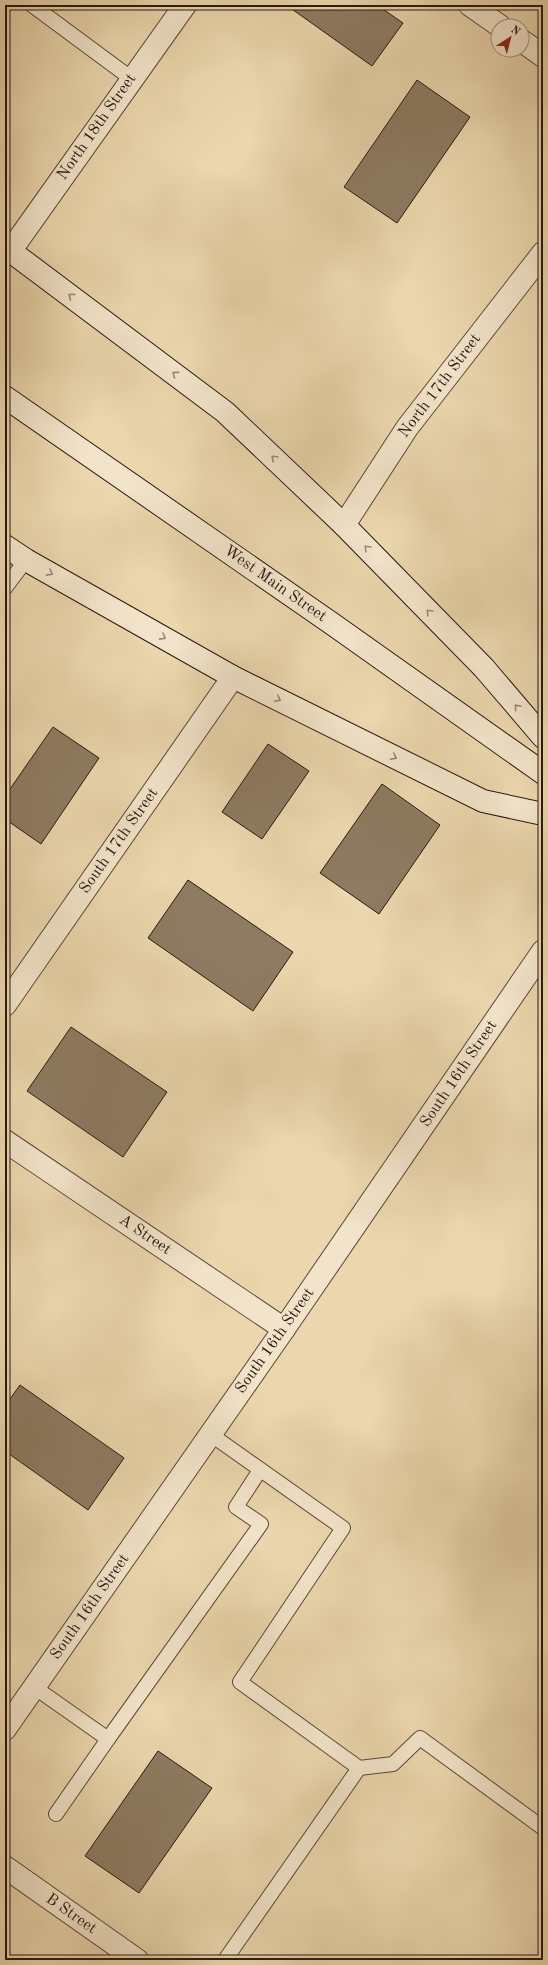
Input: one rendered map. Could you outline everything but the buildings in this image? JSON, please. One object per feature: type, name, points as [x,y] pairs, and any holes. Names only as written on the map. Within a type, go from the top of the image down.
[{"type":"street","name":"North 18th Street","points":[[8,248],[132,79],[184,5]]},
{"type":"street","points":[[470,5],[490,19]]},
{"type":"street","points":[[530,47],[543,56]]},
{"type":"street","points":[[8,248],[225,412],[344,525],[484,668],[543,737]]},
{"type":"street","name":"North 17th Street","points":[[344,525],[407,428],[543,253]]},
{"type":"street","name":"West Main Street","points":[[5,397],[312,609],[543,773]]},
{"type":"street","points":[[5,546],[26,560],[233,677],[483,801],[543,814]]},
{"type":"street","name":"South 17th Street","points":[[5,1005],[233,677]]},
{"type":"street","name":"South 16th Street","points":[[5,1730],[543,951]]},
{"type":"street","name":"A Street","points":[[5,1141],[284,1328]]},
{"type":"street","name":"B Street","points":[[5,1867],[137,1960]]},
{"type":"lane","points":[[32,5],[132,79]]},
{"type":"lane","points":[[5,588],[26,560]]},
{"type":"lane","points":[[210,1434],[343,1528],[240,1682],[359,1768],[393,1764],[420,1738],[543,1828]]},
{"type":"lane","points":[[56,1814],[261,1524],[236,1507],[260,1470]]},
{"type":"lane","points":[[34,1687],[108,1739]]},
{"type":"lane","points":[[225,1960],[359,1768]]}]
